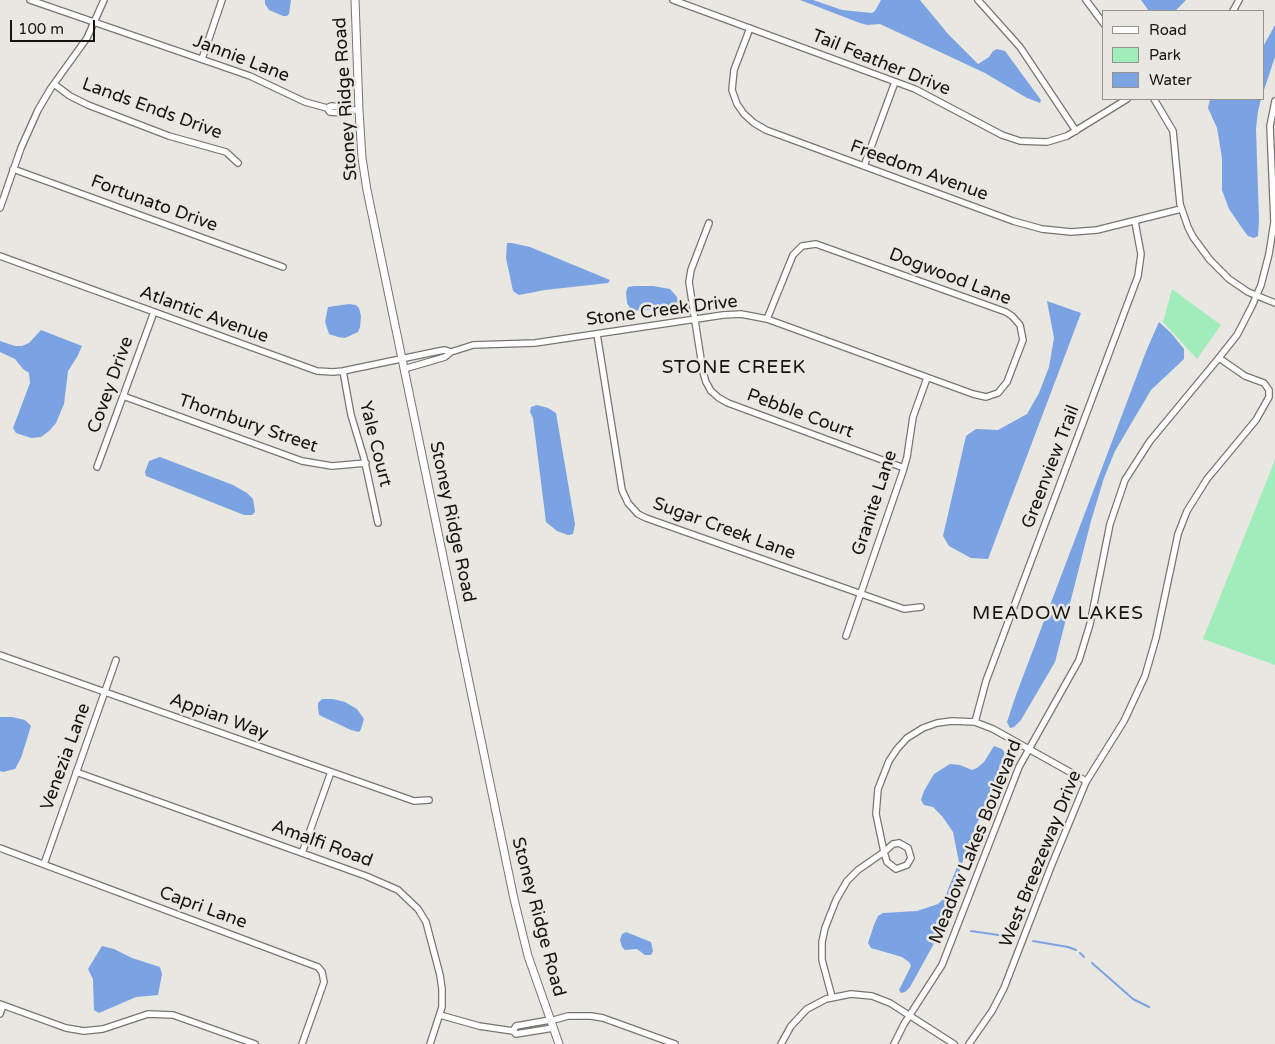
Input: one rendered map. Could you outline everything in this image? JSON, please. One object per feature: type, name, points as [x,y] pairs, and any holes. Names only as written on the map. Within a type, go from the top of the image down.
[{"type":"street","name":"Jannie Lane","points":[[30,0],[202,59],[258,80],[305,102],[328,108],[331,106],[344,107],[348,110],[359,110]]},
{"type":"street","points":[[0,208],[35,116],[54,84],[80,48],[95,22],[104,0]]},
{"type":"street","points":[[202,59],[222,0]]},
{"type":"street","name":"Stoney Ridge Road","points":[[355,0],[359,110],[364,171],[514,899],[528,956],[559,1044]]},
{"type":"street","name":"Tail Feather Drive","points":[[673,0],[895,82],[929,96],[1002,135],[1014,139],[1028,142],[1047,142],[1063,137],[1125,100]]},
{"type":"street","points":[[978,0],[1020,48],[1076,131]]},
{"type":"street","points":[[1086,0],[1102,21]]},
{"type":"street","name":"Freedom Avenue","points":[[750,28],[734,70],[732,82],[734,97],[740,110],[754,124],[766,130],[1036,228],[1061,232],[1106,229],[1181,209]]},
{"type":"street","points":[[864,166],[895,82]]},
{"type":"street","name":"Lands Ends Drive","points":[[54,84],[70,96],[88,105],[169,136],[226,152],[238,163]]},
{"type":"street","points":[[1155,100],[1171,125],[1174,136],[1181,209],[1193,237],[1210,260],[1229,280],[1256,296],[1275,303]]},
{"type":"street","name":"Meadow Lakes Boulevard","points":[[894,1044],[942,964],[1019,767],[1070,680],[1079,660],[1090,624],[1110,524],[1125,480],[1150,441],[1237,335],[1256,296],[1267,264],[1273,232],[1273,164],[1270,126],[1275,101]]},
{"type":"street","name":"Fortunato Drive","points":[[14,169],[283,267]]},
{"type":"street","name":"Greenview Trail","points":[[975,722],[986,681],[1137,281],[1141,254],[1135,222]]},
{"type":"street","name":"Pebble Court","points":[[709,223],[689,278],[704,378],[711,391],[718,398],[728,403],[904,468]]},
{"type":"street","name":"Dogwood Lane","points":[[767,319],[793,256],[802,246],[816,244],[1006,312],[1020,325],[1023,334],[1022,345],[1007,382],[998,393],[989,397],[979,396],[927,378]]},
{"type":"street","name":"Atlantic Avenue","points":[[0,256],[312,370],[327,372],[343,371],[402,359]]},
{"type":"street","name":"Covey Drive","points":[[97,467],[154,312]]},
{"type":"street","name":"Stone Creek Drive","points":[[404,369],[445,357],[451,352],[473,344],[535,343],[733,314],[767,319],[927,378]]},
{"type":"street","name":"Sugar Creek Lane","points":[[597,334],[621,485],[626,500],[634,510],[646,518],[904,609],[921,607]]},
{"type":"street","name":"Stone Creek Drive","points":[[402,359],[445,350],[451,352]]},
{"type":"street","name":"West Breezeway Drive","points":[[969,1044],[992,1011],[1004,988],[1086,781],[1124,721],[1145,676],[1156,638],[1178,534],[1187,511],[1207,479],[1256,420],[1270,397],[1269,390],[1264,383],[1241,374],[1219,358]]},
{"type":"street","name":"Yale Court","points":[[343,371],[351,415],[366,464],[378,524]]},
{"type":"street","name":"Granite Lane","points":[[846,636],[904,468],[913,417],[927,378]]},
{"type":"street","name":"Thornbury Street","points":[[123,396],[302,461],[332,466],[366,464]]},
{"type":"street","name":"Appian Way","points":[[0,655],[414,801],[429,800]]},
{"type":"street","name":"Venezia Lane","points":[[44,864],[116,660]]},
{"type":"street","points":[[832,997],[822,960],[822,942],[827,921],[847,880],[858,870],[884,852],[893,844],[902,844],[910,850],[910,862],[900,869],[892,868],[887,862],[884,852],[877,821],[876,800],[879,784],[893,755],[907,738],[924,728],[947,721],[975,722],[1086,781]]},
{"type":"street","name":"Amalfi Road","points":[[76,772],[388,884],[403,894],[418,909],[428,928],[440,975],[443,995],[440,1015],[430,1044]]},
{"type":"street","points":[[302,853],[331,772]]},
{"type":"street","name":"Capri Lane","points":[[0,848],[318,967],[322,972],[324,982],[302,1044]]},
{"type":"street","points":[[781,1044],[788,1030],[803,1012],[821,1000],[850,994],[872,996],[890,1003],[954,1044]]},
{"type":"street","points":[[0,1014],[1,1005],[66,1028],[84,1031],[103,1029],[148,1014],[173,1015],[255,1044]]},
{"type":"street","points":[[440,1015],[479,1026],[513,1031],[516,1034],[568,1016],[591,1016],[629,1027],[675,1044]]},
{"type":"green space","points":[[1172,289],[1221,325],[1197,359],[1163,322]]},
{"type":"green space","points":[[1275,460],[1275,665],[1203,639]]},
{"type":"water","points":[[265,0],[291,0],[289,14],[283,16],[269,10]]},
{"type":"water","points":[[800,0],[813,0],[842,10],[872,13],[881,0],[920,0],[948,34],[978,64],[997,49],[1005,51],[1041,100],[1040,103],[1027,98],[985,73],[880,24],[867,25],[860,23]]},
{"type":"water","points":[[1141,0],[1186,0],[1176,10],[1148,10]]},
{"type":"water","points":[[1275,25],[1275,57],[1265,87],[1265,43]]},
{"type":"water","points":[[1210,100],[1261,100],[1256,129],[1259,220],[1258,236],[1254,238],[1248,236],[1229,209],[1222,190],[1222,158],[1217,128],[1208,108]]},
{"type":"water","points":[[507,243],[530,247],[610,280],[608,283],[519,295],[513,291],[506,258]]},
{"type":"water","points":[[653,286],[670,289],[677,297],[679,305],[632,311],[627,303],[626,292],[628,287]]},
{"type":"water","points":[[1047,301],[1081,313],[988,559],[971,558],[949,546],[943,536],[966,436],[976,429],[998,430],[1027,414],[1039,393],[1049,367],[1054,338]]},
{"type":"water","points":[[356,305],[359,308],[361,316],[358,332],[345,338],[329,334],[325,322],[328,307]]},
{"type":"water","points":[[1159,322],[1184,349],[1184,359],[1151,390],[1115,451],[1104,478],[1091,521],[1055,662],[1021,720],[1014,727],[1010,728],[1007,722],[1016,695],[1147,349]]},
{"type":"water","points":[[41,330],[82,346],[68,371],[64,404],[56,423],[41,437],[31,438],[16,433],[13,428],[30,383],[29,373],[15,359],[0,352],[0,341],[15,346],[22,346],[29,343]]},
{"type":"water","points":[[537,405],[548,408],[556,413],[575,524],[573,534],[568,535],[557,531],[546,522],[533,418],[530,412],[531,407]]},
{"type":"water","points":[[160,457],[233,485],[247,493],[253,499],[255,512],[252,515],[244,515],[146,476],[145,472],[149,461]]},
{"type":"water","points":[[322,699],[345,702],[357,709],[364,719],[359,732],[319,715],[318,703]]},
{"type":"water","points":[[0,717],[25,720],[31,726],[21,758],[15,769],[3,772],[0,771]]},
{"type":"water","points":[[994,746],[1002,749],[1005,753],[964,857],[942,929],[910,987],[901,993],[899,990],[911,966],[902,957],[871,948],[868,943],[874,925],[878,916],[883,913],[917,911],[938,904],[945,897],[959,862],[953,832],[933,807],[924,805],[921,800],[924,791],[934,774],[950,764],[960,765],[972,770],[977,768],[984,762]]},
{"type":"water","points":[[626,932],[651,942],[653,951],[651,955],[645,955],[637,949],[625,950],[620,940],[622,934]]},
{"type":"water","points":[[102,946],[160,967],[162,974],[158,995],[136,997],[99,1013],[94,1010],[93,979],[88,969]]},
{"type":"waterway","points":[[971,931],[1012,937]]},
{"type":"waterway","points":[[1033,941],[1076,950]]},
{"type":"waterway","points":[[1080,953],[1084,957]]},
{"type":"waterway","points":[[1092,963],[1133,999],[1149,1007]]},
{"type":"district","name":"STONE CREEK","points":[[734,368]]},
{"type":"district","name":"MEADOW LAKES","points":[[1058,614]]}]
